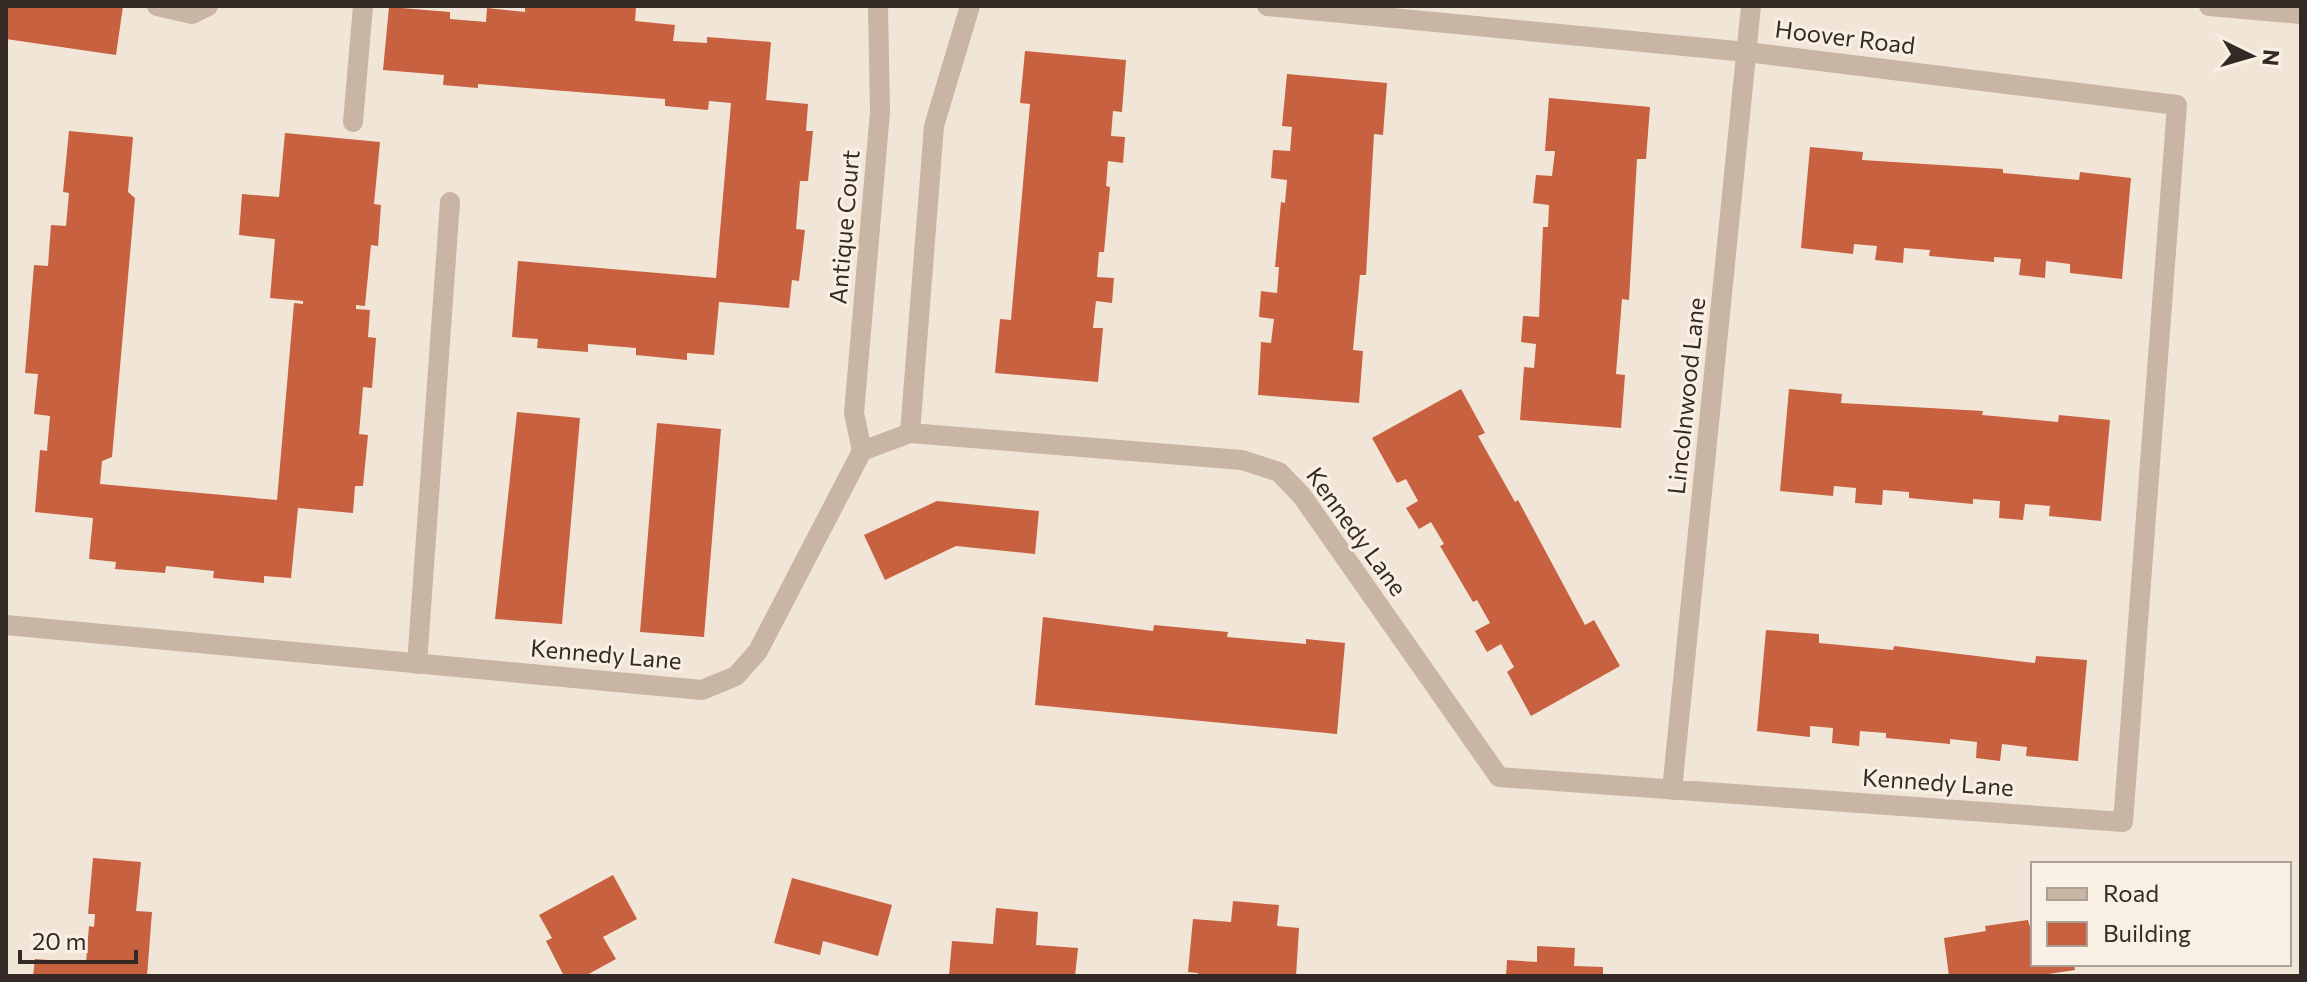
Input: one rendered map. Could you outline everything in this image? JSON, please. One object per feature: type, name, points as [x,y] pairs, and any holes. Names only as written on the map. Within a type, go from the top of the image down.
[{"type":"street","points":[[157,6],[192,14],[208,6]]},
{"type":"street","points":[[353,122],[363,6]]},
{"type":"street","name":"Antique Court","points":[[862,451],[854,413],[880,112],[878,6]]},
{"type":"street","points":[[910,433],[934,126],[970,6]]},
{"type":"street","name":"Hoover Road","points":[[1267,6],[1747,52],[2177,105],[2123,822]]},
{"type":"street","name":"Lincolnwood Lane","points":[[1672,790],[1751,6]]},
{"type":"street","points":[[2221,6],[2301,14]]},
{"type":"street","points":[[417,664],[450,202]]},
{"type":"street","name":"Kennedy Lane","points":[[6,625],[702,690],[736,676],[758,651],[862,451],[910,433],[1242,460],[1279,472],[1302,496],[1499,777],[2123,822]]},
{"type":"building","points":[[6,6],[123,6],[116,55],[6,39]]},
{"type":"building","points":[[525,6],[636,7],[635,21],[675,25],[673,41],[707,43],[707,37],[771,42],[766,100],[808,104],[806,131],[813,131],[808,181],[800,181],[796,229],[805,230],[799,281],[792,280],[789,308],[719,302],[714,355],[687,353],[687,360],[636,355],[636,348],[588,344],[588,352],[537,348],[538,339],[512,337],[518,261],[716,278],[731,103],[709,101],[708,110],[665,106],[665,99],[478,84],[478,88],[443,85],[444,75],[383,70],[389,7],[450,12],[450,19],[486,22],[487,8],[525,12]]},
{"type":"building","points":[[1025,51],[1126,60],[1122,112],[1113,111],[1111,136],[1125,137],[1123,163],[1108,161],[1106,186],[1110,187],[1104,252],[1099,252],[1097,277],[1114,278],[1112,303],[1096,301],[1093,328],[1103,328],[1098,382],[995,373],[1000,319],[1011,320],[1030,104],[1020,103]]},
{"type":"building","points":[[1287,74],[1387,83],[1383,135],[1374,134],[1366,275],[1360,275],[1353,350],[1363,351],[1359,403],[1258,395],[1261,342],[1271,343],[1274,319],[1259,317],[1261,291],[1277,293],[1279,267],[1275,267],[1281,202],[1285,203],[1287,180],[1271,178],[1273,150],[1290,151],[1292,127],[1282,126]]},
{"type":"building","points":[[1549,98],[1650,107],[1646,159],[1637,159],[1629,300],[1622,299],[1616,374],[1625,375],[1621,428],[1520,420],[1524,367],[1534,368],[1536,344],[1521,342],[1523,316],[1539,317],[1543,227],[1548,227],[1549,205],[1533,203],[1536,175],[1552,176],[1555,151],[1545,151]]},
{"type":"building","points":[[69,131],[133,137],[128,192],[135,198],[112,457],[102,461],[100,484],[277,500],[294,303],[303,304],[303,301],[270,298],[275,239],[239,235],[242,194],[279,197],[285,133],[380,142],[374,204],[381,205],[378,246],[371,245],[365,306],[356,305],[356,309],[370,310],[368,337],[376,338],[372,388],[363,387],[359,434],[368,435],[363,486],[355,486],[353,513],[298,508],[291,578],[264,576],[264,583],[213,578],[214,571],[166,566],[165,573],[115,569],[116,562],[89,559],[93,518],[35,512],[40,450],[47,451],[50,416],[34,414],[38,374],[25,373],[34,265],[48,266],[51,225],[66,226],[69,193],[63,192]]},
{"type":"building","points":[[1810,147],[1863,152],[1862,160],[2003,169],[2003,173],[2079,180],[2080,172],[2131,178],[2122,279],[2070,273],[2070,264],[2046,261],[2045,278],[2019,275],[2021,259],[1994,257],[1994,262],[1929,256],[1930,250],[1904,248],[1903,263],[1875,260],[1877,246],[1854,244],[1853,254],[1801,248]]},
{"type":"building","points":[[1461,389],[1485,433],[1478,436],[1515,502],[1518,500],[1585,625],[1594,620],[1620,666],[1531,716],[1507,672],[1514,667],[1501,644],[1487,652],[1475,631],[1490,623],[1477,600],[1473,602],[1440,546],[1444,544],[1431,522],[1419,529],[1406,508],[1418,501],[1406,479],[1397,483],[1372,438]]},
{"type":"building","points":[[1789,389],[1842,394],[1841,403],[1983,411],[1982,415],[2058,422],[2059,415],[2110,420],[2101,521],[2049,516],[2050,506],[2025,504],[2023,520],[1999,518],[2000,501],[1973,499],[1973,504],[1909,498],[1909,492],[1883,490],[1882,505],[1855,503],[1856,488],[1834,486],[1833,496],[1780,491]]},
{"type":"building","points":[[517,412],[580,418],[562,624],[495,619]]},
{"type":"building","points":[[657,423],[721,429],[704,637],[640,632]]},
{"type":"building","points":[[937,501],[1039,511],[1035,554],[956,546],[885,580],[864,535]]},
{"type":"building","points":[[1043,617],[1153,631],[1154,625],[1228,632],[1227,637],[1306,644],[1306,639],[1345,643],[1337,734],[1035,705]]},
{"type":"building","points":[[1766,630],[1819,634],[1819,643],[1893,650],[1894,646],[2035,663],[2036,656],[2087,660],[2078,761],[2026,756],[2027,747],[2002,744],[2000,761],[1976,758],[1977,742],[1950,739],[1950,744],[1886,738],[1886,733],[1860,731],[1859,746],[1832,743],[1833,728],[1810,726],[1810,737],[1757,731]]},
{"type":"building","points":[[93,858],[141,862],[136,911],[152,912],[147,976],[33,976],[35,959],[86,963],[89,926],[94,927],[95,914],[88,914]]},
{"type":"building","points":[[613,875],[637,919],[603,937],[616,959],[585,976],[564,976],[546,941],[552,938],[539,915]]},
{"type":"building","points":[[792,878],[892,905],[878,956],[823,941],[820,955],[774,943]]},
{"type":"building","points":[[1233,901],[1279,905],[1277,926],[1299,928],[1296,976],[1198,976],[1198,973],[1188,972],[1193,919],[1231,922]]},
{"type":"building","points":[[996,908],[1038,912],[1036,945],[1078,948],[1075,976],[949,976],[952,941],[993,944]]},
{"type":"building","points":[[2028,920],[2031,927],[2031,966],[2074,966],[2075,970],[2035,976],[1949,976],[1944,938],[1986,931],[1985,926]]},
{"type":"building","points":[[1537,946],[1575,948],[1574,966],[1603,967],[1603,976],[1506,976],[1507,960],[1537,962]]}]
